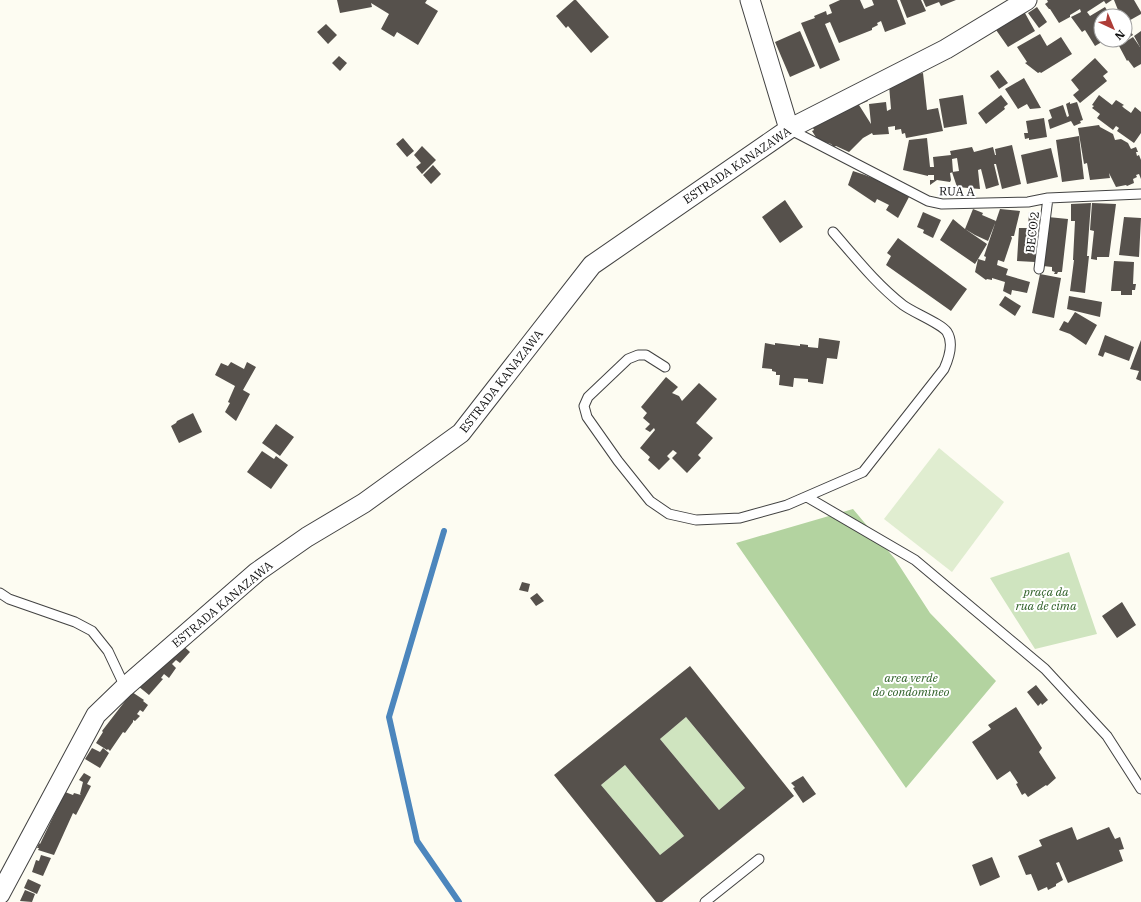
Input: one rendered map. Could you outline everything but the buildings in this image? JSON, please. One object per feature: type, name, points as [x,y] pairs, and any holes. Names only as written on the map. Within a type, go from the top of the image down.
[{"type":"street","points":[[750,0],[789,129]]},
{"type":"street","name":"ESTRADA KANAZAWA","points":[[0,894],[96,715],[125,687],[257,572],[307,538],[364,503],[461,433],[592,265],[789,129],[946,49],[1027,0]]},
{"type":"lane","name":"RUA A","points":[[789,129],[928,201],[942,204],[1028,202],[1048,198],[1141,194]]},
{"type":"lane","name":"BECO 2","points":[[1039,269],[1048,198]]},
{"type":"lane","points":[[665,367],[646,355],[638,355],[628,359],[588,397],[584,406],[587,417],[618,461],[650,501],[669,514],[696,520],[740,518],[787,505],[863,472],[944,369],[949,357],[951,339],[946,330],[898,301],[882,286],[833,232]]},
{"type":"lane","points":[[807,497],[915,560],[1045,670],[1107,736],[1141,789]]},
{"type":"lane","points":[[0,593],[9,599],[75,622],[92,631],[108,651],[125,687]]},
{"type":"lane","points":[[705,902],[759,859]]},
{"type":"green space","points":[[939,448],[1004,502],[952,572],[884,519]]},
{"type":"green space","name":"area verde do condomineo","points":[[853,509],[895,559],[930,613],[996,681],[906,788],[736,543]]},
{"type":"green space","name":"praça da rua de cima","points":[[1069,552],[1097,634],[1035,649],[990,578]]},
{"type":"green space","points":[[686,717],[745,788],[719,810],[660,739]]},
{"type":"green space","points":[[625,765],[684,836],[660,855],[601,785]]},
{"type":"waterway","points":[[444,531],[389,717],[417,841],[459,902]]}]
